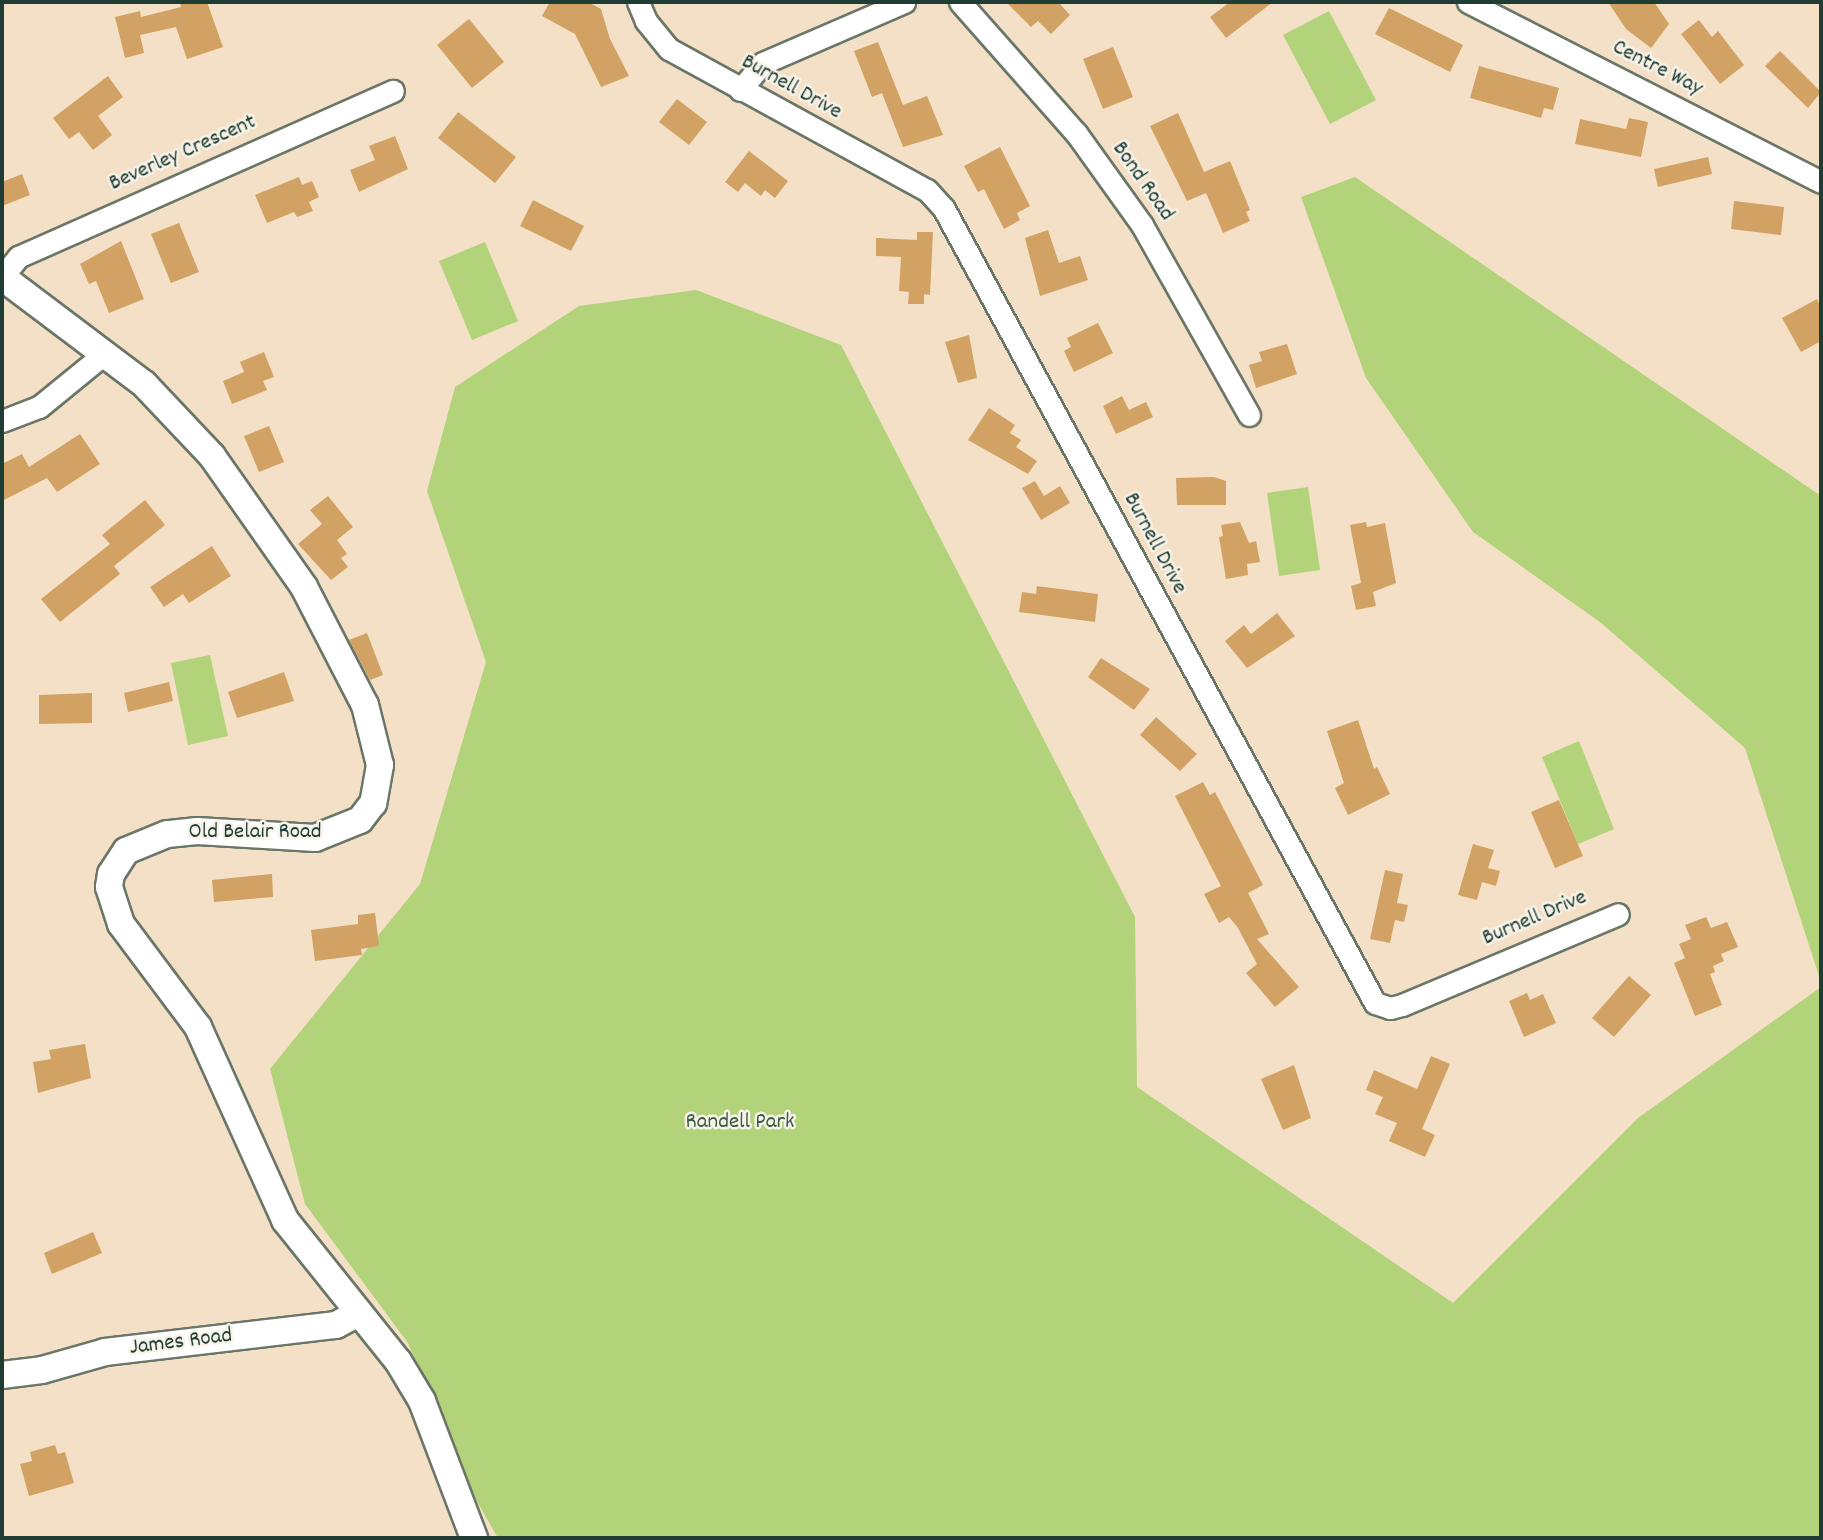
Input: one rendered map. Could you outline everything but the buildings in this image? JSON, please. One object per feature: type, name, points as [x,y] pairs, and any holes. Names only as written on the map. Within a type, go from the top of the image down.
[{"type":"main road","name":"Old Belair Road","points":[[2,277],[144,384],[212,456],[304,587],[365,705],[380,765],[373,803],[360,820],[341,832],[316,838],[197,831],[166,834],[126,851],[111,874],[109,887],[121,923],[198,1027],[285,1220],[359,1313],[422,1401],[474,1538]]},
{"type":"main road","name":"James Road","points":[[2,1375],[42,1370],[105,1352],[336,1325],[359,1313]]},
{"type":"street","name":"Burnell Drive","points":[[638,2],[646,21],[669,49],[926,190],[944,209],[1376,1003],[1390,1008],[1402,1005],[1618,914]]},
{"type":"street","points":[[740,90],[763,63],[904,2]]},
{"type":"street","name":"Bond Road","points":[[960,2],[1076,133],[1142,225],[1249,415]]},
{"type":"street","name":"Centre Way","points":[[1468,2],[1821,182]]},
{"type":"street","name":"Beverley Crescent","points":[[2,277],[18,257],[393,91]]},
{"type":"street","points":[[2,421],[39,407],[104,354]]},
{"type":"green space","points":[[1329,11],[1376,100],[1330,124],[1283,35]]},
{"type":"green space","points":[[1355,177],[1821,496],[1821,982],[1745,748],[1600,622],[1473,532],[1366,378],[1301,197]]},
{"type":"green space","points":[[485,242],[518,321],[472,340],[439,261]]},
{"type":"green space","name":"Randell Park","points":[[696,290],[841,345],[1135,917],[1137,1087],[1453,1303],[1638,1118],[1821,987],[1821,1538],[498,1538],[471,1491],[408,1343],[305,1204],[270,1069],[420,884],[486,662],[427,491],[455,387],[579,306]]},
{"type":"green space","points":[[1308,487],[1320,570],[1279,576],[1267,493]]},
{"type":"green space","points":[[210,655],[228,736],[188,745],[171,663]]},
{"type":"green space","points":[[1579,741],[1614,829],[1578,844],[1542,757]]}]
